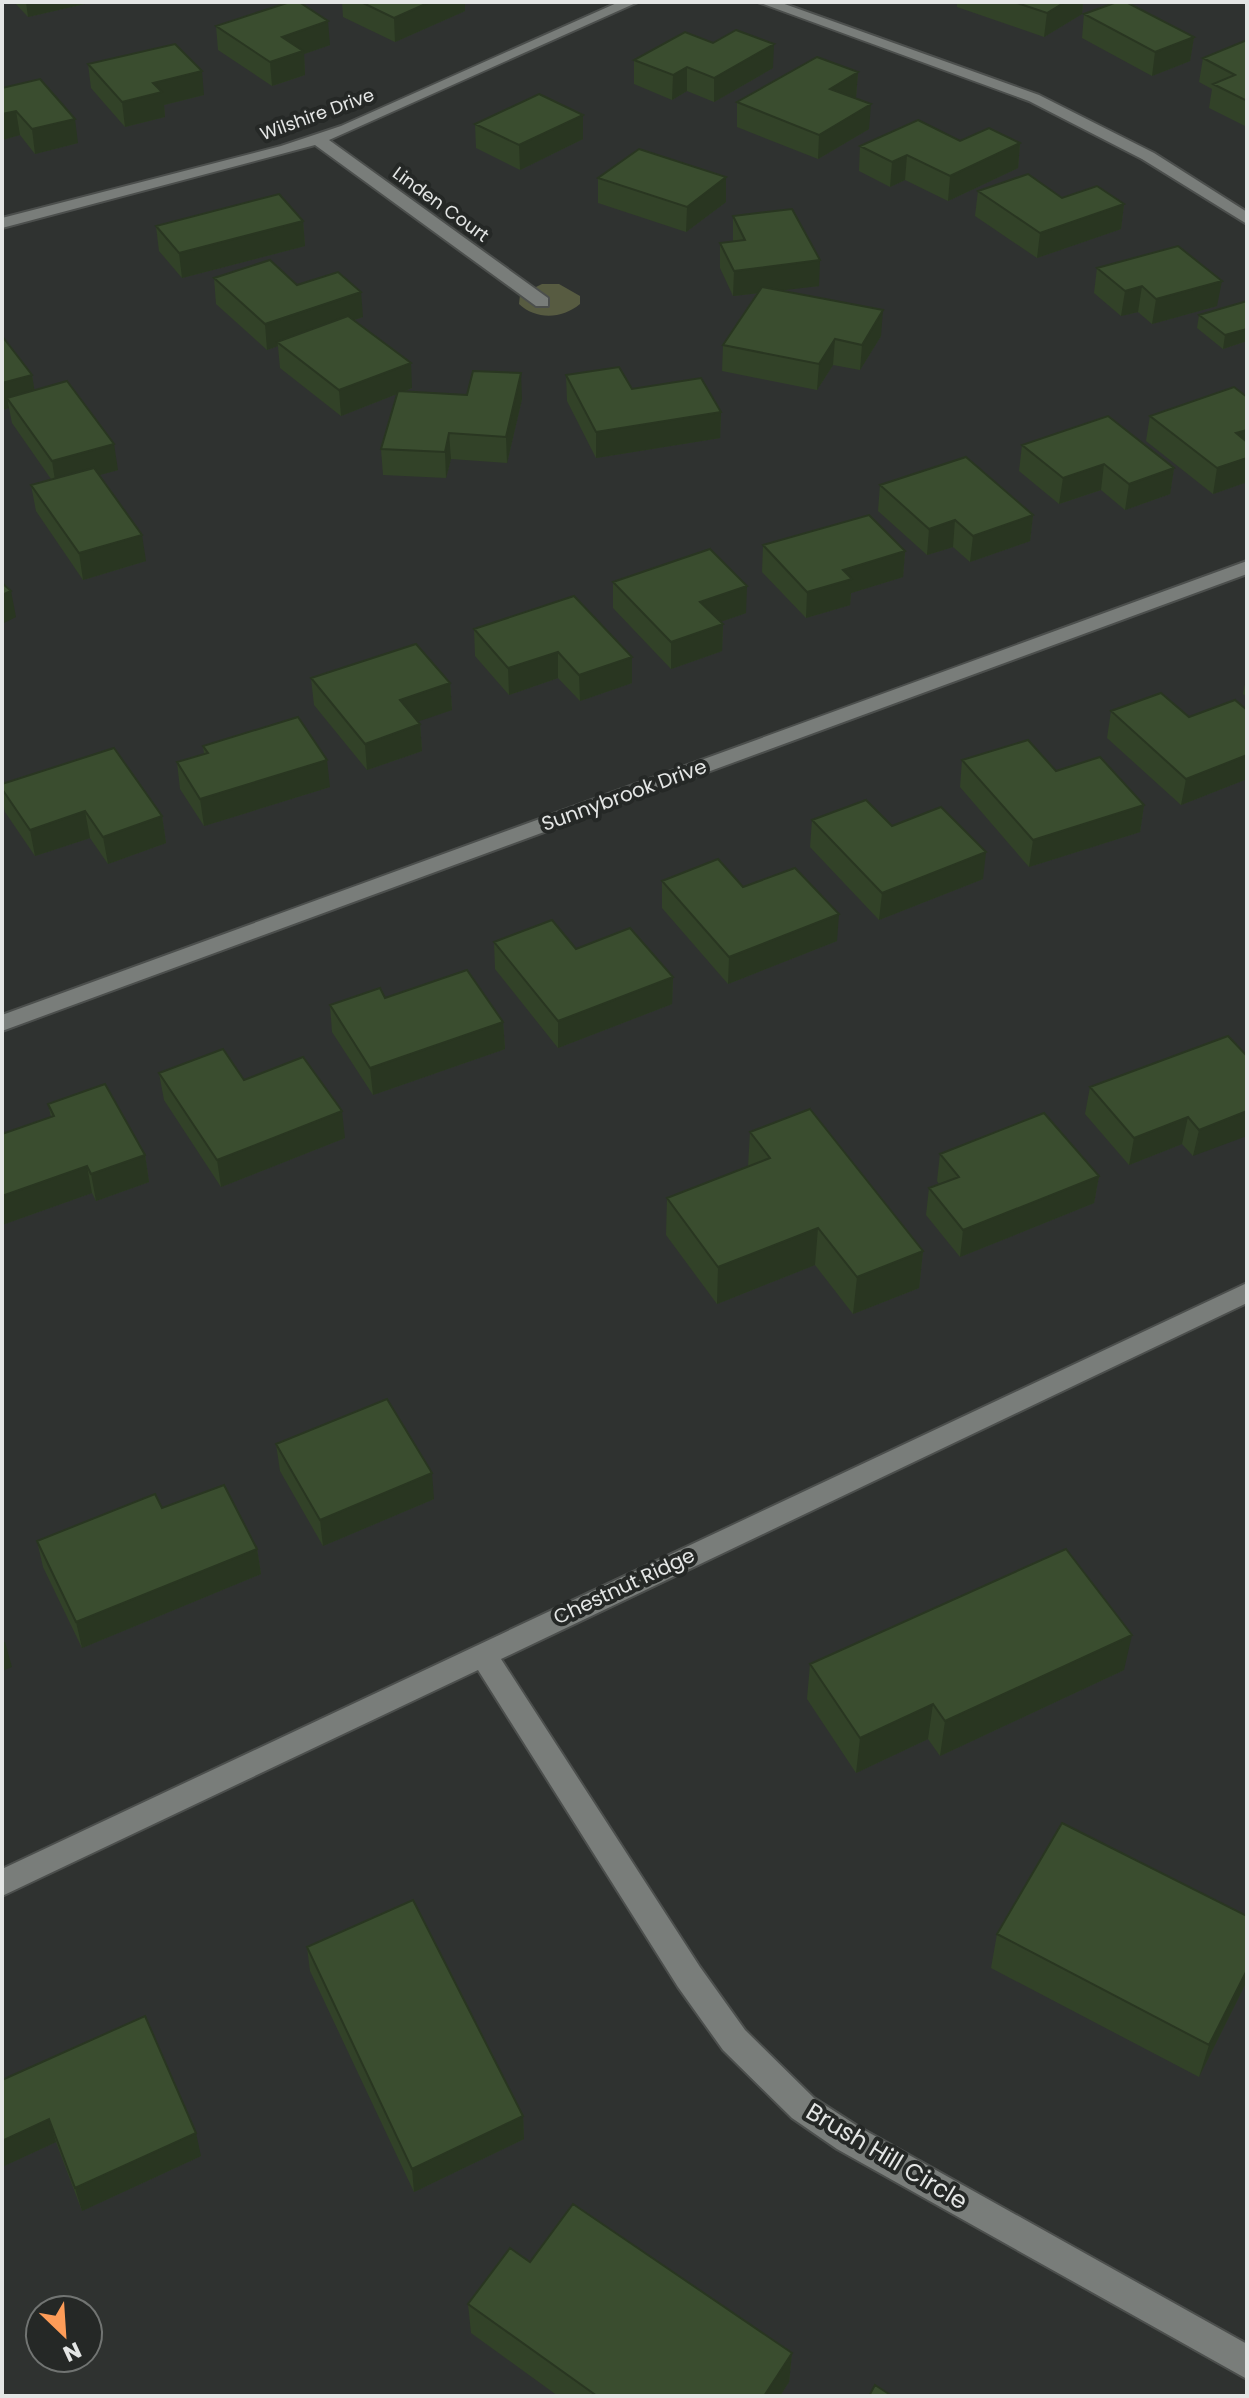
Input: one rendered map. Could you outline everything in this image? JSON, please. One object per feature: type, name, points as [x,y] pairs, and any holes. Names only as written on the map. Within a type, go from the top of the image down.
[{"type":"street","name":"Wilshire Drive","points":[[2,223],[317,139],[631,2]]},
{"type":"street","points":[[765,2],[1034,98],[1148,156],[1247,219]]},
{"type":"street","name":"Linden Court","points":[[317,139],[542,302]]},
{"type":"street","name":"Sunnybrook Drive","points":[[2,1023],[1247,567]]},
{"type":"street","name":"Chestnut Ridge","points":[[2,1883],[1247,1292]]},
{"type":"street","name":"Brush Hill Circle","points":[[482,1653],[689,1977],[734,2040],[803,2108],[848,2138],[1247,2362]]},
{"type":"green space","points":[[542,284],[559,284],[580,296],[580,304],[565,313],[549,316],[533,313],[519,304],[520,295]]},
{"type":"building","points":[[290,2],[299,2],[328,21],[282,37],[303,51],[270,62],[216,26]]},
{"type":"building","points":[[361,2],[430,2],[394,18]]},
{"type":"building","points":[[1014,2],[1065,2],[1047,13]]},
{"type":"building","points":[[1117,2],[1126,2],[1194,37],[1155,52],[1084,14]]},
{"type":"building","points":[[736,30],[774,44],[714,78],[687,67],[673,75],[634,60],[685,32],[713,43]]},
{"type":"building","points":[[1247,40],[1247,101],[1213,84],[1235,75],[1203,58]]},
{"type":"building","points":[[175,44],[202,71],[153,83],[162,92],[122,102],[88,64]]},
{"type":"building","points":[[817,57],[858,72],[830,89],[871,104],[819,135],[737,102]]},
{"type":"building","points":[[40,79],[75,119],[32,129],[16,111],[2,114],[2,88]]},
{"type":"building","points":[[539,94],[583,115],[519,145],[475,124]]},
{"type":"building","points":[[918,120],[960,141],[989,128],[1020,143],[950,176],[907,155],[892,162],[860,146]]},
{"type":"building","points":[[639,149],[726,177],[687,207],[598,178]]},
{"type":"building","points":[[1028,174],[1062,198],[1097,186],[1124,204],[1040,233],[978,191]]},
{"type":"building","points":[[279,194],[303,221],[179,253],[156,226]]},
{"type":"building","points":[[792,209],[820,260],[734,271],[720,243],[745,240],[733,216]]},
{"type":"building","points":[[1178,246],[1222,281],[1156,299],[1142,286],[1125,291],[1097,268]]},
{"type":"building","points":[[270,260],[297,285],[338,272],[361,292],[265,324],[214,278]]},
{"type":"building","points":[[762,287],[883,310],[862,345],[835,339],[819,364],[723,345]]},
{"type":"building","points":[[1247,301],[1247,329],[1225,335],[1199,315]]},
{"type":"building","points":[[348,316],[411,363],[339,390],[277,342]]},
{"type":"building","points":[[2,336],[32,375],[2,383]]},
{"type":"building","points":[[619,367],[632,389],[701,378],[721,412],[596,432],[566,375]]},
{"type":"building","points":[[473,371],[521,373],[506,437],[449,433],[445,452],[381,449],[398,391],[467,395]]},
{"type":"building","points":[[67,381],[114,444],[52,461],[7,398]]},
{"type":"building","points":[[1234,387],[1247,397],[1247,430],[1236,433],[1247,442],[1247,458],[1217,468],[1150,416]]},
{"type":"building","points":[[1108,416],[1174,468],[1129,484],[1104,464],[1063,478],[1022,445]]},
{"type":"building","points":[[966,457],[1033,515],[973,536],[955,520],[929,529],[880,485]]},
{"type":"building","points":[[94,468],[142,535],[79,553],[31,485]]},
{"type":"building","points":[[869,515],[905,551],[843,570],[852,579],[807,592],[763,545]]},
{"type":"building","points":[[710,549],[747,586],[700,602],[723,624],[671,642],[613,582]]},
{"type":"building","points":[[2,583],[11,591],[2,595]]},
{"type":"building","points":[[574,596],[632,657],[579,675],[558,652],[508,668],[474,629]]},
{"type":"building","points":[[416,644],[450,683],[400,700],[420,724],[365,744],[311,678]]},
{"type":"building","points":[[1161,693],[1189,717],[1235,700],[1247,710],[1247,755],[1186,779],[1111,711]]},
{"type":"building","points":[[298,717],[327,760],[200,799],[177,762],[208,753],[203,746]]},
{"type":"building","points":[[1028,740],[1056,771],[1100,757],[1144,805],[1033,840],[962,760]]},
{"type":"building","points":[[114,748],[162,816],[103,837],[85,811],[30,830],[2,789],[2,784]]},
{"type":"building","points":[[866,800],[892,826],[941,807],[986,852],[882,893],[812,820]]},
{"type":"building","points":[[718,859],[743,887],[795,868],[839,914],[729,957],[662,881]]},
{"type":"building","points":[[552,920],[576,949],[630,928],[673,977],[558,1021],[494,942]]},
{"type":"building","points":[[467,970],[503,1022],[370,1068],[330,1005],[380,988],[385,998]]},
{"type":"building","points":[[1228,1036],[1247,1056],[1247,1111],[1199,1130],[1188,1117],[1134,1138],[1090,1087]]},
{"type":"building","points":[[223,1049],[244,1080],[303,1057],[342,1111],[217,1160],[159,1073]]},
{"type":"building","points":[[105,1084],[145,1155],[91,1174],[87,1166],[2,1196],[2,1134],[54,1116],[48,1104]]},
{"type":"building","points":[[810,1109],[923,1251],[857,1277],[818,1228],[718,1267],[667,1198],[770,1158],[750,1132]]},
{"type":"building","points":[[1044,1113],[1099,1176],[963,1230],[929,1188],[959,1177],[940,1154]]},
{"type":"building","points":[[387,1399],[432,1473],[320,1520],[276,1444]]},
{"type":"building","points":[[224,1485],[257,1549],[76,1622],[37,1541],[155,1494],[162,1508]]},
{"type":"building","points":[[1066,1549],[1132,1635],[945,1721],[933,1704],[860,1738],[810,1664]]},
{"type":"building","points":[[1062,1823],[1247,1916],[1247,1970],[1209,2045],[997,1934]]},
{"type":"building","points":[[413,1900],[523,2116],[412,2169],[307,1947]]},
{"type":"building","points":[[145,2016],[196,2133],[75,2188],[49,2119],[2,2141],[2,2080]]},
{"type":"building","points":[[573,2204],[792,2353],[764,2396],[597,2396],[468,2304],[510,2248],[530,2262]]},
{"type":"building","points":[[875,2385],[892,2396],[869,2396]]}]
